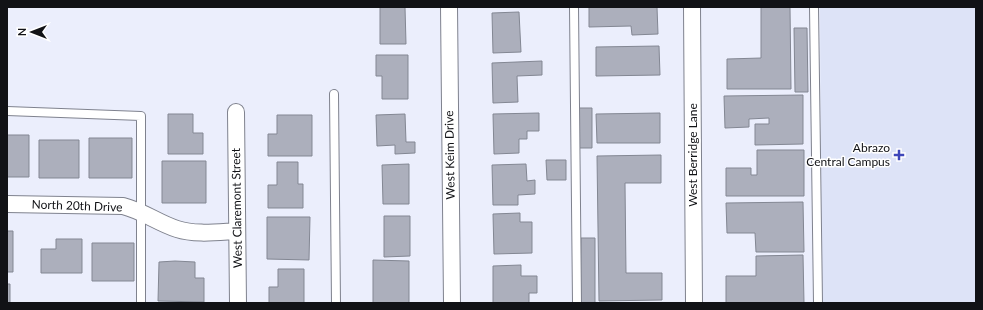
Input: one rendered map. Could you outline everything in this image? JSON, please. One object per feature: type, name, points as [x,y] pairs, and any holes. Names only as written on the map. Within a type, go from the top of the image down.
[{"type":"street","name":"West Keim Drive","points":[[449,7],[452,303]]},
{"type":"street","name":"West Berridge Lane","points":[[692,7],[694,303]]},
{"type":"street","name":"West Claremont Street","points":[[236,112],[238,303]]},
{"type":"street","name":"North 20th Drive","points":[[7,204],[101,204],[123,206],[140,210],[159,222],[180,230],[194,232],[237,231]]},
{"type":"lane","points":[[574,7],[577,303]]},
{"type":"lane","points":[[814,7],[818,303]]},
{"type":"lane","points":[[334,94],[336,303]]},
{"type":"lane","points":[[7,111],[141,116],[141,303]]},
{"type":"shaded area","name":"Abrazo Central Campus","points":[[820,7],[976,7],[976,303],[822,303]]},
{"type":"building","points":[[380,7],[405,7],[406,44],[380,44]]},
{"type":"building","points":[[589,7],[657,7],[658,34],[632,35],[631,26],[589,27]]},
{"type":"building","points":[[761,7],[790,7],[791,89],[727,89],[727,59],[761,58]]},
{"type":"building","points":[[519,12],[521,52],[493,53],[492,13]]},
{"type":"building","points":[[794,28],[807,28],[808,92],[795,92]]},
{"type":"building","points":[[659,46],[660,75],[596,76],[596,47]]},
{"type":"building","points":[[376,55],[408,55],[408,99],[382,99],[382,76],[376,76]]},
{"type":"building","points":[[542,61],[542,75],[517,76],[518,102],[493,103],[492,63]]},
{"type":"building","points":[[803,95],[803,144],[755,145],[755,124],[769,124],[769,118],[749,119],[749,127],[725,128],[724,96]]},
{"type":"building","points":[[578,108],[592,108],[592,148],[579,148]]},
{"type":"building","points":[[539,113],[539,131],[527,131],[527,139],[519,139],[519,153],[494,154],[493,114]]},
{"type":"building","points":[[660,113],[660,143],[597,143],[596,114]]},
{"type":"building","points":[[168,114],[193,114],[193,133],[203,133],[203,154],[168,154]]},
{"type":"building","points":[[405,114],[406,142],[415,142],[415,153],[395,154],[395,145],[377,146],[376,115]]},
{"type":"building","points":[[277,115],[312,115],[312,156],[268,156],[268,134],[277,134]]},
{"type":"building","points":[[7,135],[29,135],[29,177],[7,177]]},
{"type":"building","points":[[89,138],[132,138],[132,178],[89,178]]},
{"type":"building","points":[[39,140],[79,140],[79,178],[39,178]]},
{"type":"building","points":[[757,150],[804,150],[804,196],[726,196],[726,168],[751,168],[751,175],[757,175]]},
{"type":"building","points":[[661,155],[661,183],[625,183],[626,273],[662,273],[662,300],[599,301],[597,156]]},
{"type":"building","points":[[546,160],[566,160],[566,180],[547,180]]},
{"type":"building","points":[[162,161],[206,161],[206,203],[162,203]]},
{"type":"building","points":[[277,162],[298,162],[298,184],[303,184],[303,208],[268,208],[268,185],[277,185]]},
{"type":"building","points":[[409,164],[409,204],[383,204],[382,165]]},
{"type":"building","points":[[526,164],[527,181],[535,180],[535,194],[518,195],[518,205],[493,205],[492,165]]},
{"type":"building","points":[[803,202],[804,252],[756,252],[755,233],[727,233],[726,203]]},
{"type":"building","points":[[520,213],[520,222],[532,222],[532,253],[494,254],[493,214]]},
{"type":"building","points":[[384,216],[410,216],[410,256],[384,257]]},
{"type":"building","points":[[267,217],[310,217],[309,260],[267,259]]},
{"type":"building","points":[[7,231],[13,231],[13,272],[7,272]]},
{"type":"building","points":[[581,238],[595,238],[595,303],[580,303]]},
{"type":"building","points":[[56,239],[82,239],[82,273],[41,273],[41,249],[56,249]]},
{"type":"building","points":[[92,243],[134,243],[134,281],[92,281]]},
{"type":"building","points":[[803,255],[804,303],[726,303],[726,276],[756,276],[756,256]]},
{"type":"building","points":[[373,260],[409,261],[409,303],[373,303]]},
{"type":"building","points":[[159,262],[195,262],[195,278],[204,278],[204,302],[158,301]]},
{"type":"building","points":[[521,265],[521,276],[537,276],[537,293],[529,293],[529,303],[493,303],[493,266]]},
{"type":"building","points":[[278,269],[304,269],[304,303],[269,303],[269,287],[278,287]]},
{"type":"building","points":[[7,284],[10,284],[10,303],[7,303]]},
{"type":"place","name":"Abrazo Central Campus","points":[[899,155]]}]
